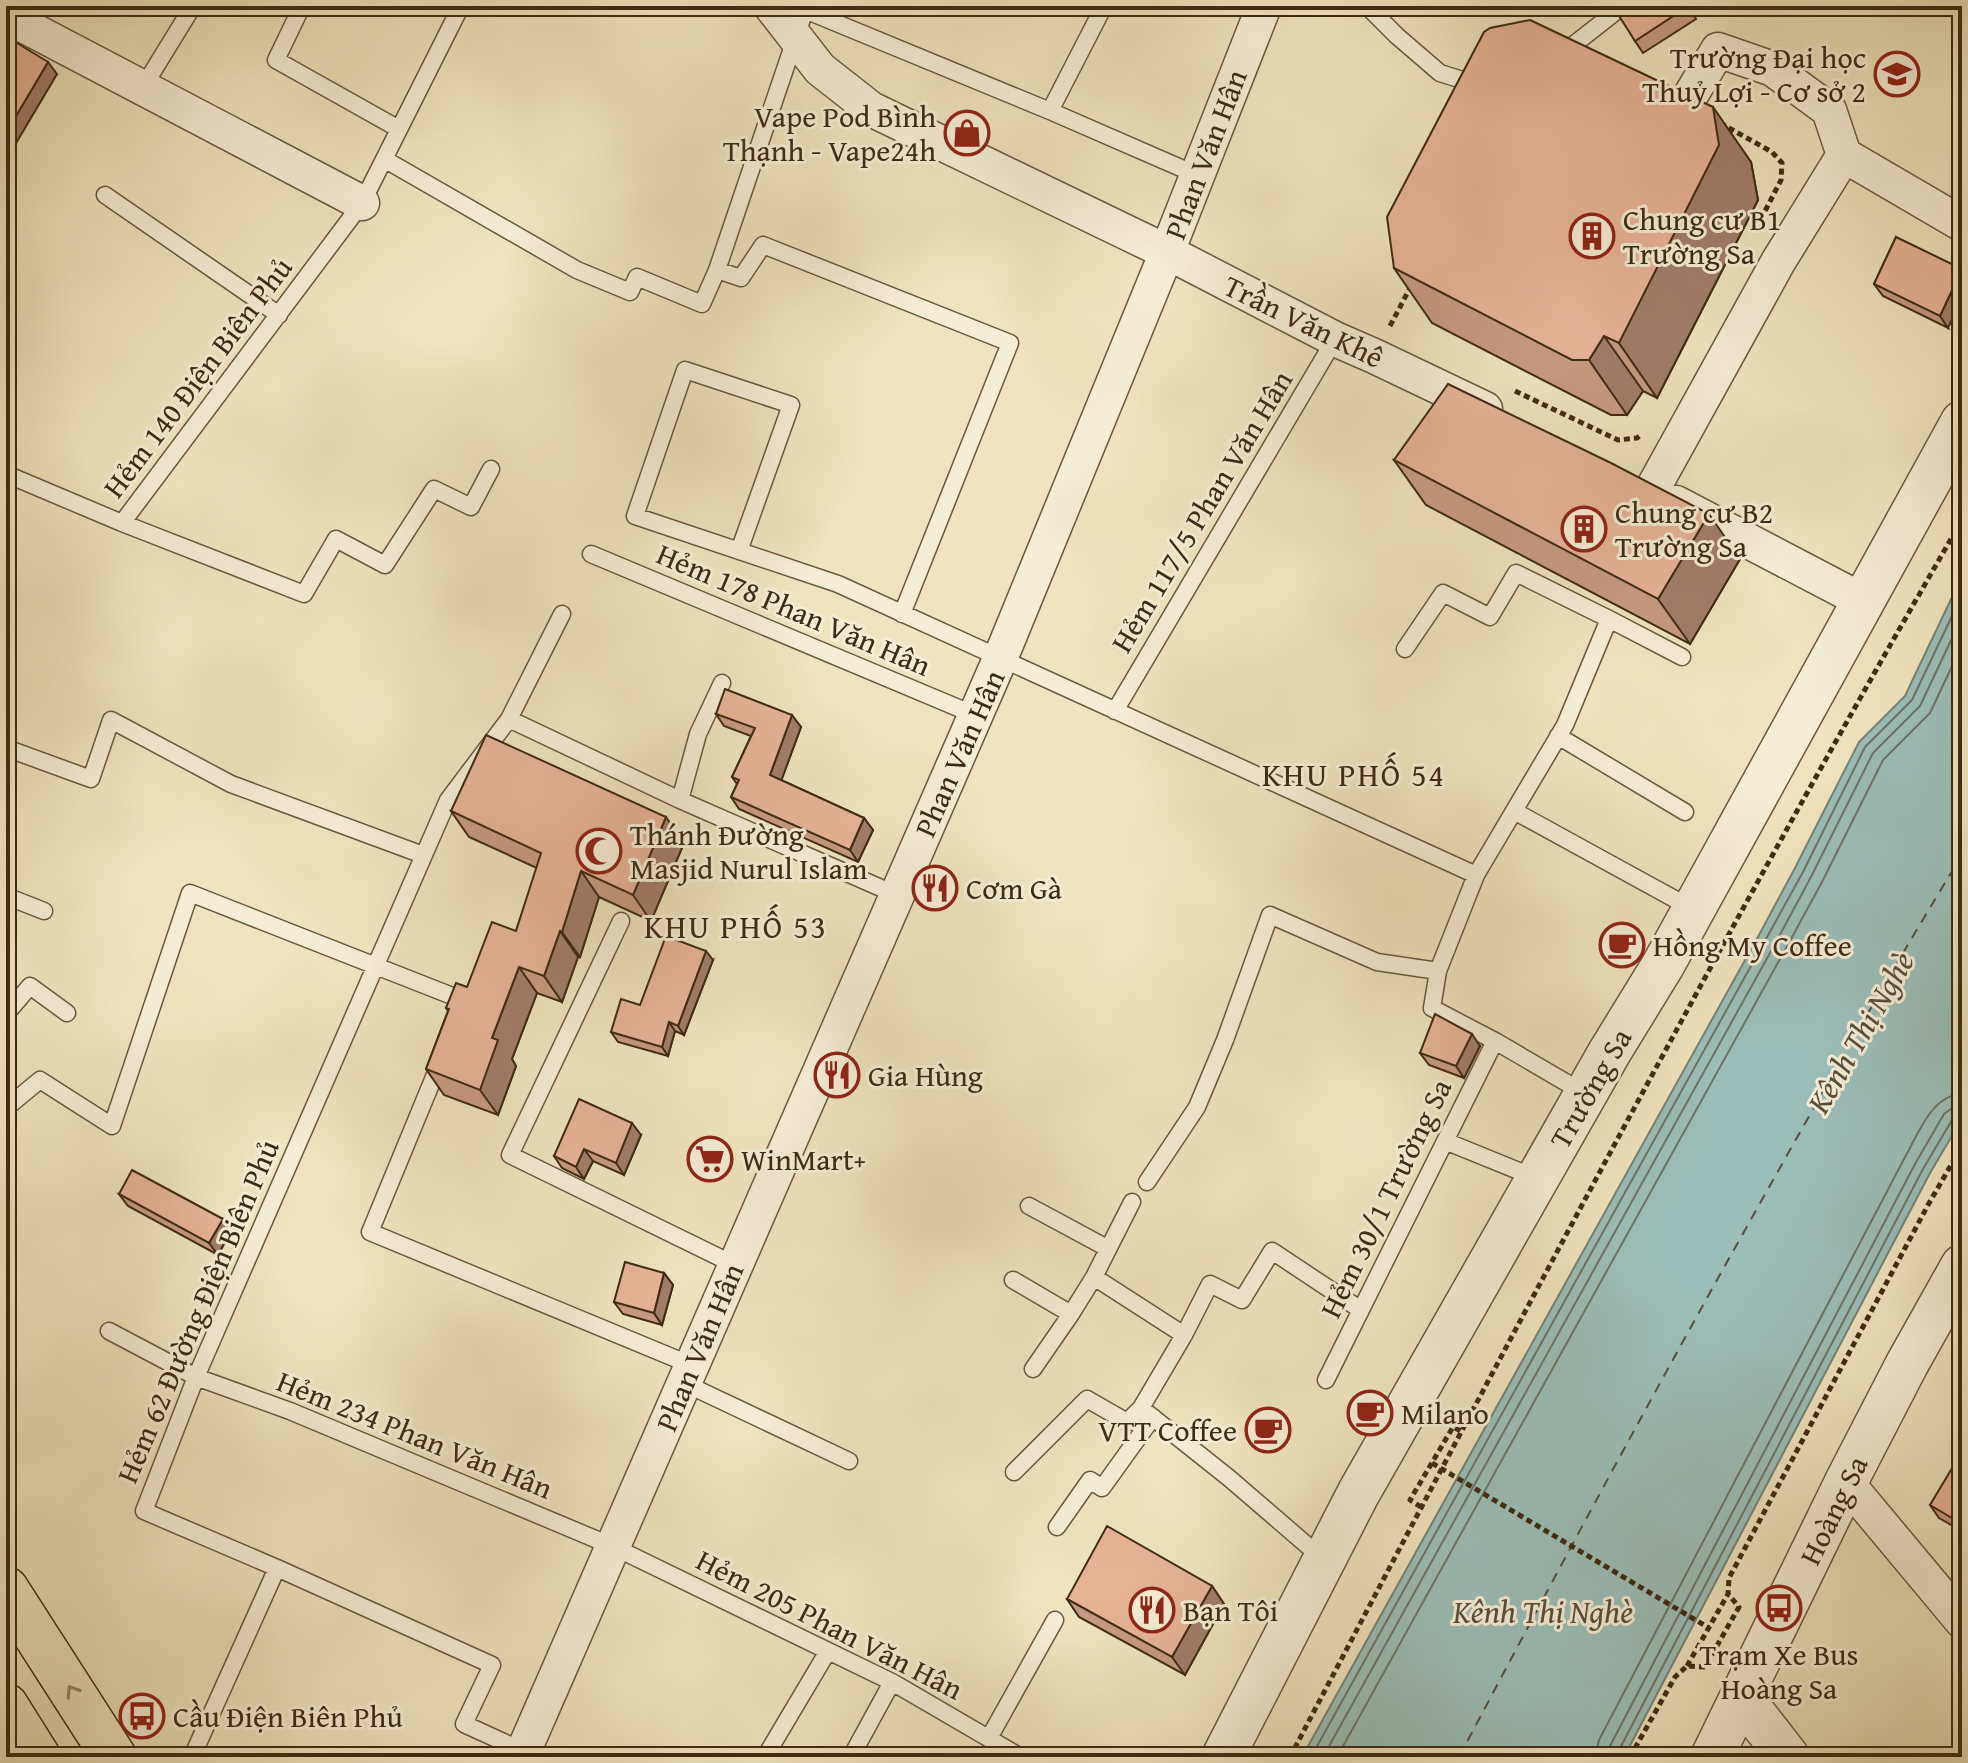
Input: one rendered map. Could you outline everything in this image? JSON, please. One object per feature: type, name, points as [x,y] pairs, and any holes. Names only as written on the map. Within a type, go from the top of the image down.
[{"type":"main road","points":[[6,1589],[114,1757]]},
{"type":"main road","points":[[6,1706],[38,1757]]},
{"type":"street","name":"Trần Văn Khê","points":[[771,6],[820,69],[871,109],[1167,252],[1335,339],[1513,423]]},
{"type":"street","name":"Phan Văn Hân","points":[[522,1754],[1000,659],[1264,6]]},
{"type":"street","points":[[6,16],[362,203]]},
{"type":"street","points":[[1686,103],[1718,50],[1773,69],[1829,110],[1844,155],[1962,224]]},
{"type":"street","points":[[1844,155],[1638,484],[1863,601]]},
{"type":"street","name":"Trường Sa","points":[[1223,1757],[1358,1494],[1663,965],[1962,422]]},
{"type":"street","name":"Hoàng Sa","points":[[1712,1757],[1846,1482],[1962,1266]]},
{"type":"street","points":[[1846,1482],[1961,1619]]},
{"type":"street","points":[[1742,1698],[1788,1757]]},
{"type":"lane","points":[[142,89],[193,6]]},
{"type":"lane","points":[[302,6],[276,60],[399,129]]},
{"type":"lane","name":"Hẻm 140 Điện Biên Phủ","points":[[6,474],[122,523],[362,203],[461,6]]},
{"type":"lane","points":[[1050,111],[1104,6]]},
{"type":"lane","points":[[1367,6],[1440,73],[1481,86],[1492,83]]},
{"type":"lane","points":[[1538,65],[1572,46],[1623,6]]},
{"type":"lane","points":[[1957,6],[1962,10]]},
{"type":"lane","points":[[384,159],[577,270],[630,292],[637,277],[702,304],[717,270],[805,10],[1197,175]]},
{"type":"lane","points":[[105,195],[279,315]]},
{"type":"lane","points":[[717,270],[741,278],[763,245],[1010,343],[902,614]]},
{"type":"lane","name":"Hẻm 117/5 Phan Văn Hân","points":[[1115,711],[1335,339]]},
{"type":"lane","points":[[739,551],[791,405],[685,370],[635,516],[739,551],[838,584],[1476,875]]},
{"type":"lane","points":[[122,523],[304,594],[336,539],[385,565],[434,489],[471,507],[491,469]]},
{"type":"lane","name":"Hẻm 178 Phan Văn Hân","points":[[591,554],[975,715]]},
{"type":"lane","points":[[1405,649],[1443,593],[1490,617],[1516,573],[1682,657]]},
{"type":"lane","name":"Hẻm 62 Đường Điện Biên Phủ","points":[[277,1568],[144,1511],[196,1377],[448,800],[509,719],[562,614]]},
{"type":"lane","points":[[1586,1094],[1432,1008],[1438,971],[1476,875],[1565,725],[1609,619]]},
{"type":"lane","points":[[680,800],[698,734],[722,683]]},
{"type":"lane","points":[[509,719],[680,800],[897,895]]},
{"type":"lane","points":[[6,748],[91,779],[111,720],[231,784],[423,855]]},
{"type":"lane","points":[[1558,736],[1685,812]]},
{"type":"lane","points":[[1514,811],[1693,909]]},
{"type":"lane","points":[[6,1108],[40,1080],[112,1126],[190,893],[465,1001],[459,1015]]},
{"type":"lane","points":[[6,896],[44,911]]},
{"type":"lane","points":[[1147,1182],[1197,1107],[1270,915],[1377,962],[1438,971]]},
{"type":"lane","points":[[621,921],[510,1155],[735,1265]]},
{"type":"lane","points":[[6,1014],[30,986],[67,1013]]},
{"type":"lane","name":"Hẻm 30/1 Trường Sa","points":[[1326,1380],[1495,1041]]},
{"type":"lane","points":[[447,1044],[370,1232],[688,1374],[849,1461]]},
{"type":"lane","points":[[1445,1141],[1538,1178]]},
{"type":"lane","points":[[1033,1369],[1094,1277],[1132,1202]]},
{"type":"lane","points":[[1029,1206],[1107,1248]]},
{"type":"lane","points":[[1057,1527],[1090,1480],[1102,1488],[1147,1412],[1210,1284],[1242,1300],[1272,1251],[1361,1310]]},
{"type":"lane","points":[[1094,1277],[1184,1335]]},
{"type":"lane","points":[[1013,1280],[1071,1314]]},
{"type":"lane","name":"Hẻm 234 Phan Văn Hân","points":[[109,1331],[196,1377],[290,1411],[612,1546]]},
{"type":"lane","points":[[1014,1472],[1087,1399],[1127,1422],[1147,1412]]},
{"type":"lane","points":[[1147,1412],[1324,1560]]},
{"type":"lane","name":"Hẻm 205 Phan Văn Hân","points":[[612,1546],[892,1682],[1019,1757]]},
{"type":"lane","points":[[192,1757],[277,1568],[492,1665],[464,1724],[522,1754]]},
{"type":"lane","points":[[989,1738],[1055,1620]]},
{"type":"lane","points":[[765,1757],[828,1651]]},
{"type":"lane","points":[[851,1757],[892,1682]]},
{"type":"path","points":[[1686,103],[1772,152],[1782,163],[1781,180],[1760,221]]},
{"type":"path","points":[[1374,356],[1416,276]]},
{"type":"path","points":[[1503,385],[1618,440],[1637,438],[1645,432]]},
{"type":"path","points":[[1290,1757],[1554,1256],[1843,729],[1962,520]]},
{"type":"path","points":[[1630,1757],[1675,1677],[1687,1666],[1728,1594],[1729,1578],[1962,1146]]},
{"type":"path","points":[[1421,1507],[1410,1500],[1453,1427],[1461,1431]]},
{"type":"path","points":[[1432,1463],[1709,1628]]},
{"type":"path","points":[[1687,1666],[1705,1667],[1739,1607],[1728,1594]]},
{"type":"water","name":"Kênh Thị Nghè","points":[[1962,576],[1962,1119],[1930,1173],[1624,1757],[1302,1757],[1759,935],[1859,742],[1905,696]]},
{"type":"building","points":[[1687,7],[1635,41],[1614,8]]},
{"type":"building","name":"Chung cư B1 Trường Sa","points":[[1530,20],[1713,107],[1719,145],[1619,343],[1604,336],[1589,360],[1572,360],[1394,268],[1387,217],[1484,32]]},
{"type":"building","points":[[17,43],[48,62],[6,133],[6,61]]},
{"type":"building","points":[[1896,237],[1962,269],[1940,316],[1874,284]]},
{"type":"building","name":"Chung cư B2 Trường Sa","points":[[1448,384],[1709,514],[1658,599],[1394,460]]},
{"type":"building","points":[[725,689],[792,715],[770,775],[864,818],[850,850],[731,797],[739,780],[732,777],[755,728],[716,714]]},
{"type":"building","points":[[486,735],[666,817],[633,895],[581,871],[544,976],[519,967],[492,1038],[498,1040],[480,1090],[426,1069],[456,983],[467,987],[492,922],[516,931],[541,853],[451,811]]},
{"type":"building","points":[[666,936],[706,951],[678,1026],[669,1022],[662,1047],[611,1032],[621,999],[640,1005]]},
{"type":"building","points":[[1435,1014],[1472,1034],[1456,1066],[1420,1053]]},
{"type":"building","points":[[579,1099],[632,1123],[616,1163],[584,1149],[576,1167],[554,1156]]},
{"type":"building","points":[[132,1170],[223,1219],[209,1243],[119,1194]]},
{"type":"building","points":[[625,1262],[664,1273],[654,1313],[614,1302]]},
{"type":"building","points":[[1951,1470],[1962,1477],[1962,1524],[1930,1505]]},
{"type":"building","name":"Bạn Tôi","points":[[1107,1526],[1212,1586],[1172,1657],[1067,1599]]},
{"type":"ferry route","points":[[1459,1757],[1728,1260],[1962,855]]},
{"type":"place","name":"Trường Đại học Thuỷ Lợi - Cơ sở 2","points":[[1897,74]]},
{"type":"place","name":"Vape Pod Bình Thạnh - Vape24h","points":[[967,133]]},
{"type":"place","name":"Chung cư B1 Trường Sa","points":[[1592,236]]},
{"type":"place","name":"Chung cư B2 Trường Sa","points":[[1584,529]]},
{"type":"place","name":"Thánh Đường Masjid Nurul Islam","points":[[599,851]]},
{"type":"place","name":"Cơm Gà","points":[[935,888]]},
{"type":"place","name":"Hồng My Coffee","points":[[1622,945]]},
{"type":"place","name":"Gia Hùng","points":[[837,1075]]},
{"type":"place","name":"WinMart+","points":[[710,1159]]},
{"type":"place","name":"Milano","points":[[1370,1413]]},
{"type":"place","name":"VTT Coffee","points":[[1268,1430]]},
{"type":"place","name":"Trạm Xe Bus Hoàng Sa","points":[[1779,1608]]},
{"type":"place","name":"Bạn Tôi","points":[[1152,1610]]},
{"type":"place","name":"Cầu Điện Biên Phủ","points":[[142,1716]]},
{"type":"district","name":"KHU PHỐ 54","points":[[1354,774]]},
{"type":"district","name":"KHU PHỐ 53","points":[[736,926]]}]
